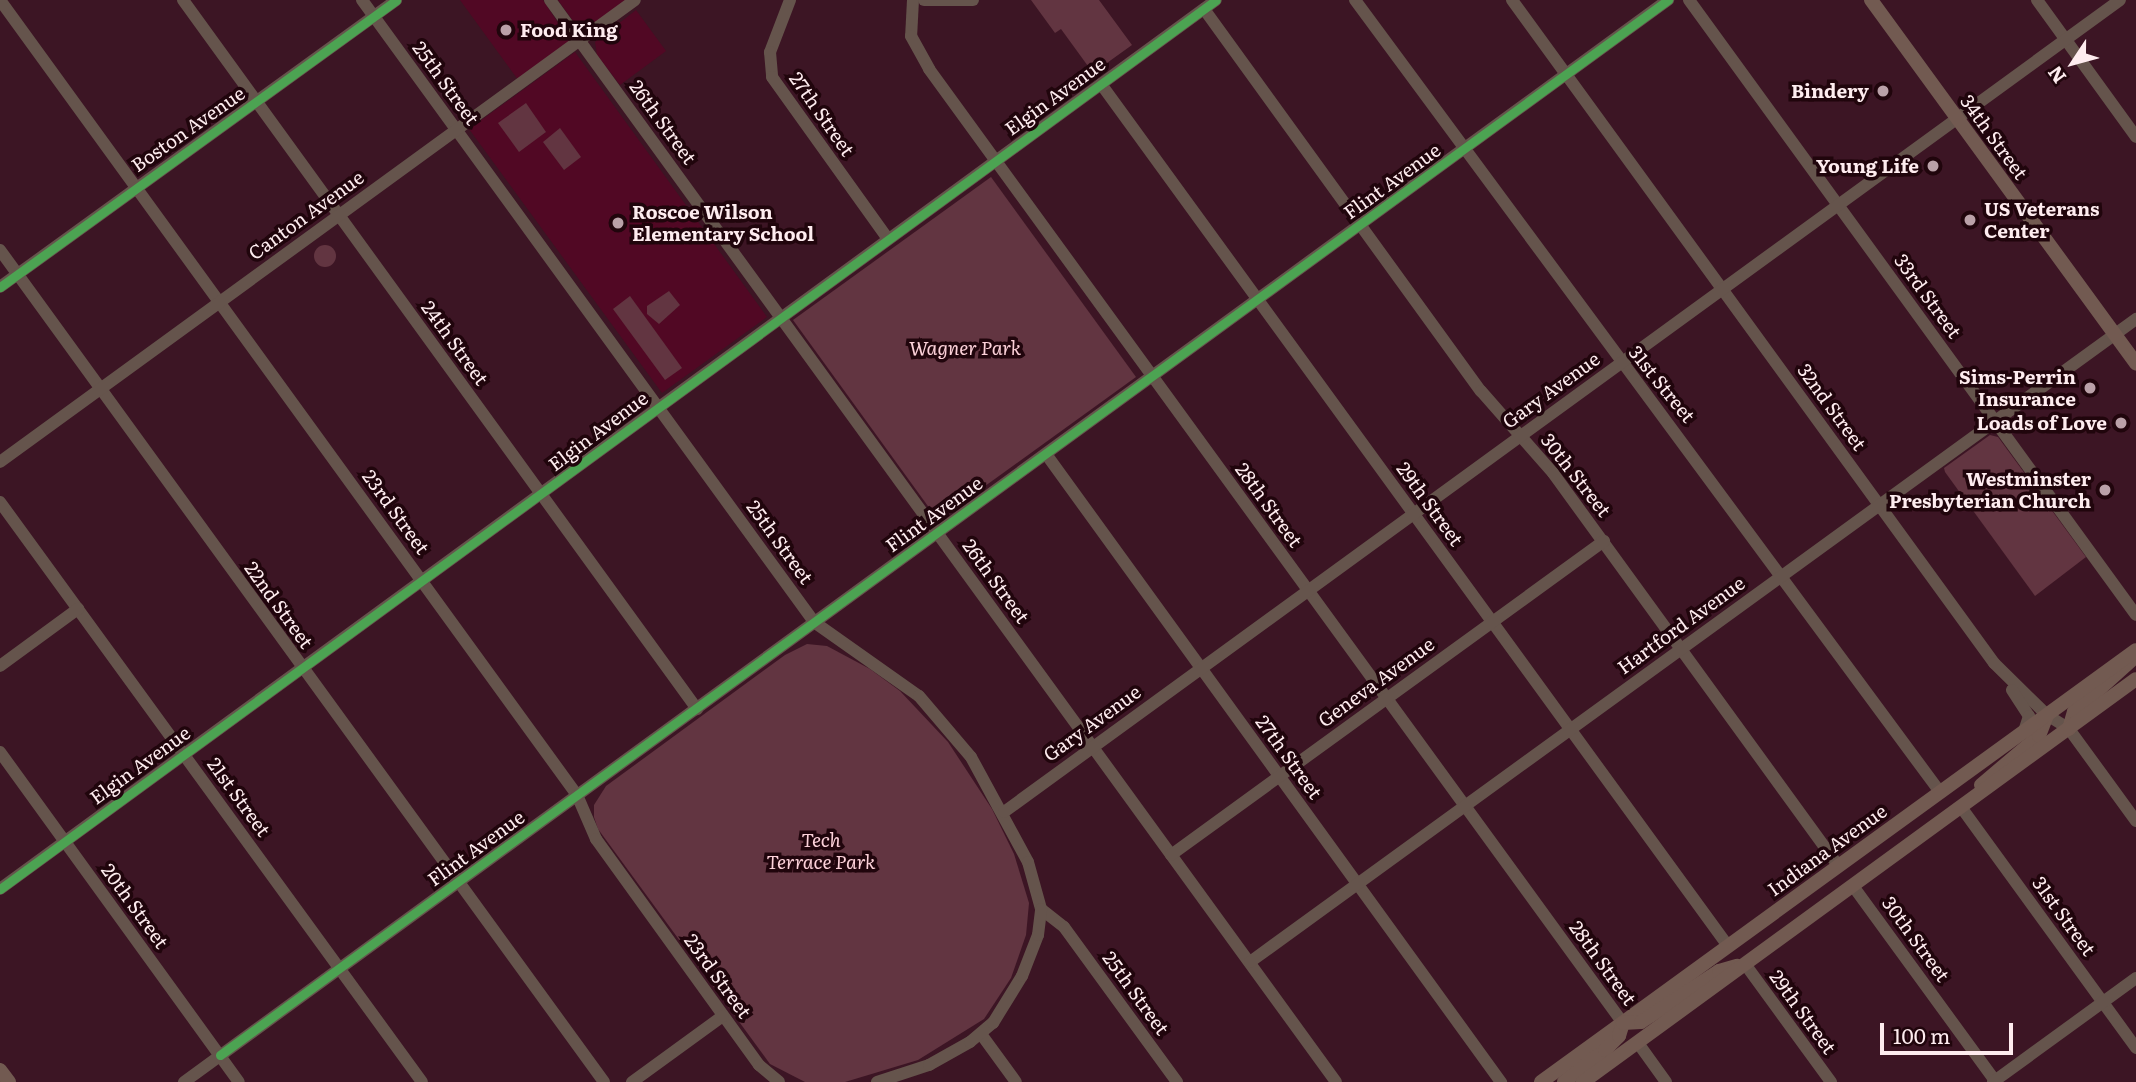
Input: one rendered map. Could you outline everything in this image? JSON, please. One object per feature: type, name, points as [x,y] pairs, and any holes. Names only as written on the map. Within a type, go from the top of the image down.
[{"type":"main road","name":"34th Street","points":[[1871,0],[2136,364]]},
{"type":"main road","name":"Indiana Avenue","points":[[1541,1082],[2136,650]]},
{"type":"main road","points":[[2069,729],[2074,712],[2136,656]]},
{"type":"main road","points":[[1584,1082],[2136,679]]},
{"type":"main road","points":[[1961,807],[1995,770],[2039,736],[2047,715]]},
{"type":"main road","points":[[1564,1082],[1619,1036],[1623,1023],[1641,1022],[1719,971],[1745,964]]},
{"type":"main road","points":[[0,1070],[9,1082]]},
{"type":"street","name":"23rd Street","points":[[0,0],[577,795],[589,828],[723,1016],[759,1065],[779,1082]]},
{"type":"street","name":"24th Street","points":[[183,0],[697,709]]},
{"type":"street","name":"25th Street","points":[[362,0],[814,622],[919,696],[971,757],[1004,811],[1028,862],[1041,909],[1064,927],[1177,1082]]},
{"type":"street","name":"Boston Avenue","points":[[0,287],[396,0]]},
{"type":"street","name":"26th Street","points":[[550,0],[1336,1082]]},
{"type":"street","name":"Canton Avenue","points":[[0,462],[635,0]]},
{"type":"street","name":"27th Street","points":[[790,0],[770,52],[772,77],[888,239]]},
{"type":"street","name":"28th Street","points":[[913,0],[911,36],[917,52],[1623,1023]]},
{"type":"street","points":[[924,0],[973,0]]},
{"type":"street","name":"Elgin Avenue","points":[[0,889],[542,495],[780,316],[1216,0]]},
{"type":"street","name":"31st Street","points":[[1355,0],[1940,792]]},
{"type":"street","name":"32nd Street","points":[[1512,0],[1994,663],[2047,715],[2069,729],[2136,821]]},
{"type":"street","name":"Flint Avenue","points":[[184,1082],[1668,0]]},
{"type":"street","name":"33rd Street","points":[[1689,0],[2136,615]]},
{"type":"street","points":[[2037,0],[2136,137]]},
{"type":"street","name":"Gary Avenue","points":[[1004,811],[2120,0]]},
{"type":"street","name":"30th Street","points":[[1204,9],[1481,391],[1604,541],[1839,866]]},
{"type":"street","name":"29th Street","points":[[1101,84],[1728,946]]},
{"type":"street","name":"22nd Street","points":[[0,250],[604,1082]]},
{"type":"street","name":"Hartford Avenue","points":[[1250,962],[2136,319]]},
{"type":"street","name":"27th Street","points":[[1046,454],[1501,1082]]},
{"type":"street","name":"21st Street","points":[[0,502],[422,1082]]},
{"type":"street","name":"Geneva Avenue","points":[[1171,855],[1604,541]]},
{"type":"street","points":[[0,666],[78,609]]},
{"type":"street","points":[[1994,663],[2029,716],[2024,731]]},
{"type":"street","name":"20th Street","points":[[0,752],[239,1082]]},
{"type":"street","name":"31st Street","points":[[1961,807],[2136,1048]]},
{"type":"street","name":"30th Street","points":[[1853,886],[1995,1082]]},
{"type":"street","points":[[877,1082],[929,1065],[981,1034],[1003,1010],[1022,976],[1038,935],[1041,909]]},
{"type":"street","name":"29th Street","points":[[1745,964],[1831,1082]]},
{"type":"street","points":[[1995,1082],[2136,978]]},
{"type":"street","points":[[632,1082],[723,1016]]},
{"type":"street","points":[[981,1034],[1016,1082]]},
{"type":"street","points":[[1637,1043],[1666,1082]]},
{"type":"shaded area","points":[[460,0],[543,0],[571,43],[519,81]]},
{"type":"shaded area","points":[[558,0],[629,0],[586,30],[576,25]]},
{"type":"shaded area","points":[[636,10],[666,51],[620,85],[597,55],[595,42]]},
{"type":"shaded area","name":"Roscoe Wilson Elementary School","points":[[575,52],[767,317],[662,393],[469,129]]},
{"type":"green space","points":[[1031,0],[1099,0],[1132,45],[1093,73],[1061,29],[1055,33]]},
{"type":"green space","points":[[526,103],[546,132],[519,152],[498,123]]},
{"type":"green space","points":[[560,128],[581,157],[564,170],[543,142]]},
{"type":"green space","name":"Wagner Park","points":[[991,177],[1136,377],[938,520],[793,320]]},
{"type":"green space","points":[[321,245],[329,245],[336,252],[336,260],[329,267],[321,267],[314,260],[314,252]]},
{"type":"green space","points":[[669,291],[680,305],[659,324],[647,314],[647,306]]},
{"type":"green space","points":[[630,296],[682,368],[665,380],[613,309]]},
{"type":"green space","points":[[1990,435],[1998,437],[2086,557],[2035,596],[1945,472],[1944,468]]},
{"type":"green space","name":"Tech Terrace Park","points":[[807,644],[827,646],[870,669],[900,691],[948,742],[992,809],[1014,854],[1029,903],[1026,935],[1011,978],[984,1019],[918,1060],[845,1082],[805,1082],[770,1064],[598,829],[594,817],[594,805],[606,786],[785,655]]},
{"type":"cycle path","points":[[0,287],[396,0]]},
{"type":"cycle path","points":[[0,889],[1216,0]]},
{"type":"cycle path","points":[[220,1055],[1668,0]]},
{"type":"place","name":"Food King","points":[[506,30]]},
{"type":"place","name":"Bindery","points":[[1883,91]]},
{"type":"place","name":"Young Life","points":[[1933,166]]},
{"type":"place","name":"US Veterans Center","points":[[1970,220]]},
{"type":"place","name":"Roscoe Wilson Elementary School","points":[[618,223]]},
{"type":"place","name":"Sims-Perrin Insurance","points":[[2090,388]]},
{"type":"place","name":"Loads of Love","points":[[2121,423]]},
{"type":"place","name":"Westminster Presbyterian Church","points":[[2105,490]]}]
